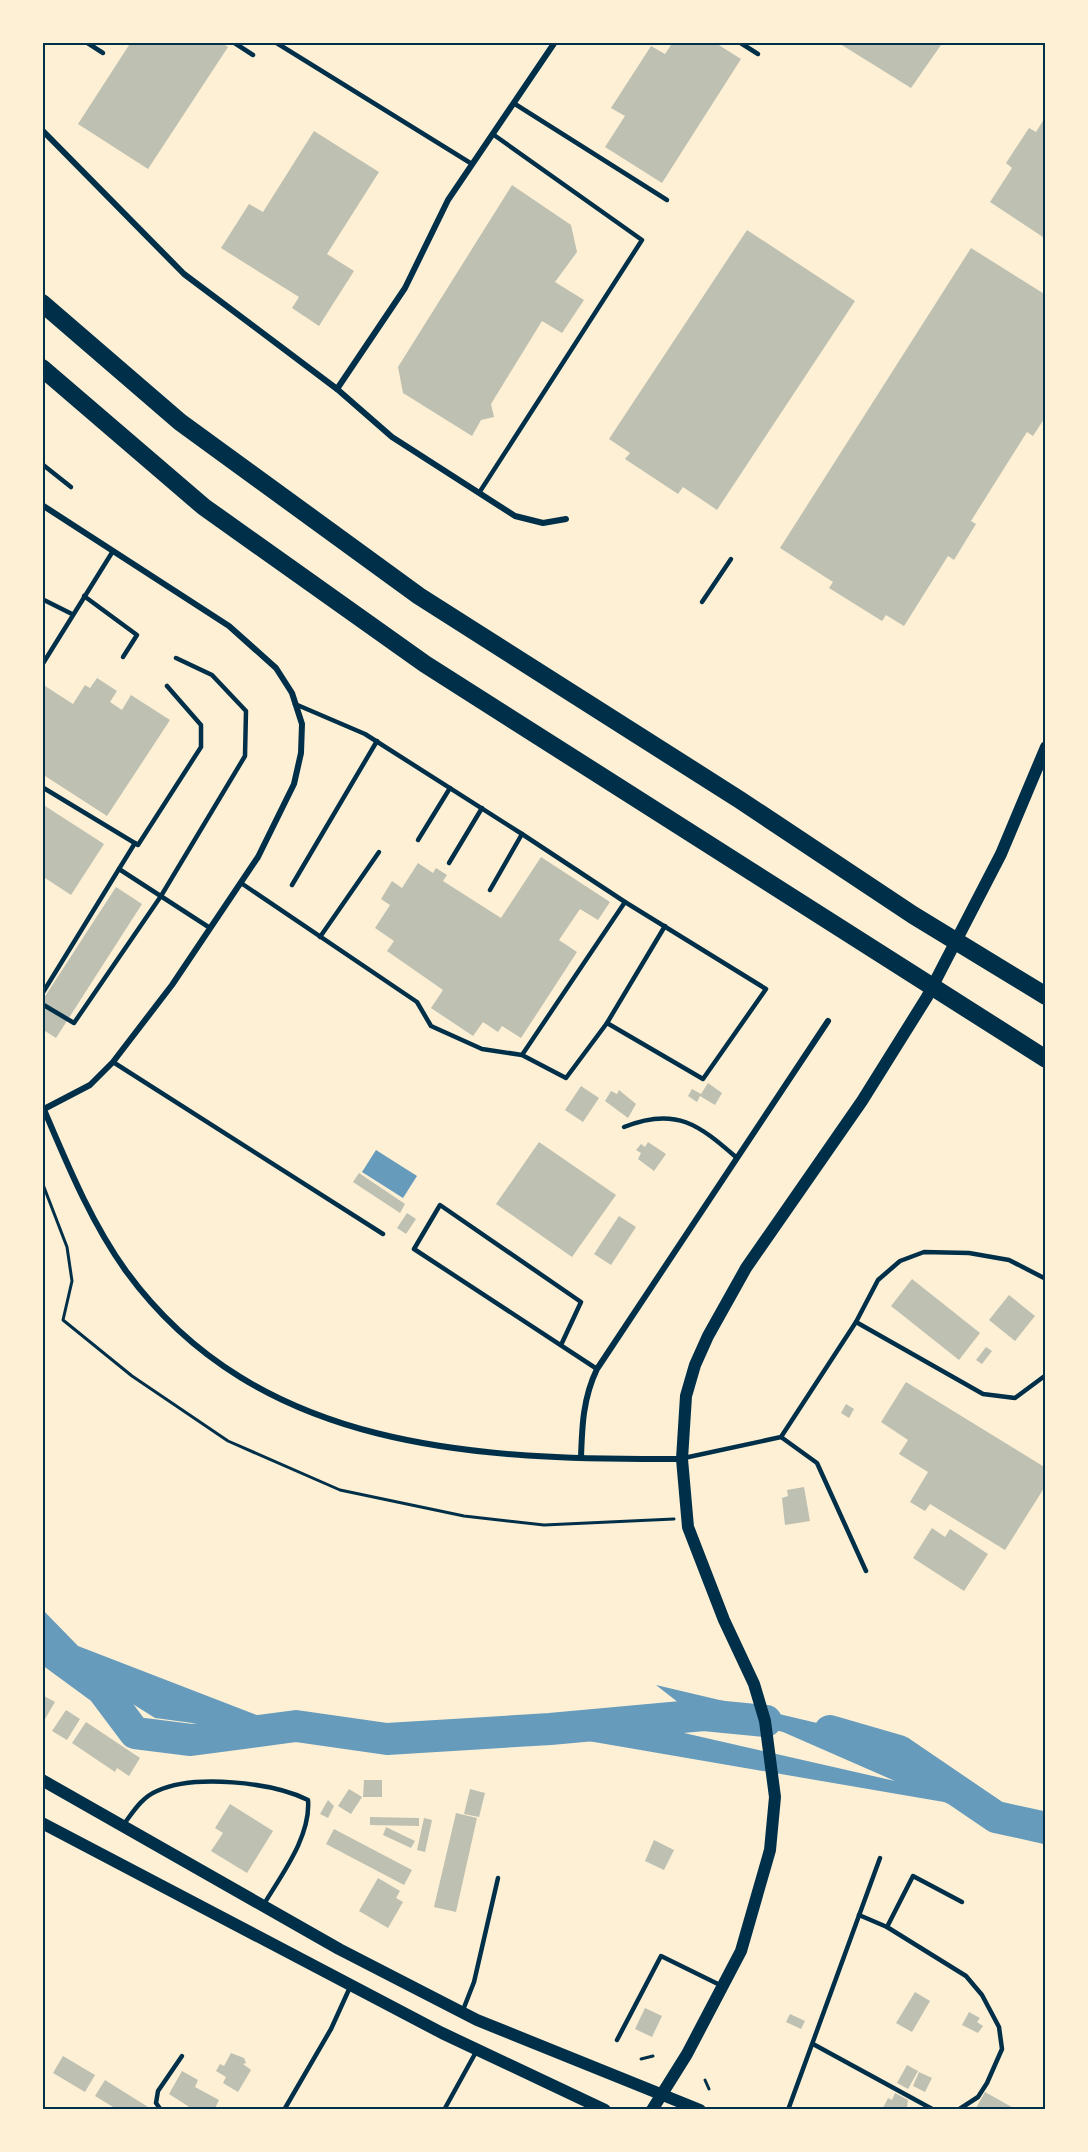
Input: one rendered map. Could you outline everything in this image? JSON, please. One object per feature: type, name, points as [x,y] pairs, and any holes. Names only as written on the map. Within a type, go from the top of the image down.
[{"type":"highway","points":[[42,303],[180,422],[419,596],[740,800],[913,915],[1046,996]]},
{"type":"highway","points":[[42,368],[204,507],[425,664],[1046,1059]]},
{"type":"main road","points":[[652,2110],[687,2054],[741,1951],[770,1850],[775,1797],[765,1721],[754,1684],[697,1556],[687,1518],[682,1459],[686,1396],[695,1365],[708,1336],[746,1268],[862,1101],[927,998],[1001,854],[1046,747]]},
{"type":"main road","points":[[42,1780],[349,1954],[463,2013],[700,2110]]},
{"type":"main road","points":[[42,1823],[477,2050],[605,2110]]},
{"type":"street","points":[[337,389],[405,288],[448,200],[555,42]]},
{"type":"street","points":[[42,130],[184,274],[337,389],[392,437],[515,516],[543,523],[566,519]]},
{"type":"street","points":[[42,505],[229,626],[276,668],[292,693],[302,724],[301,753],[294,784],[258,857],[241,883],[113,1062],[90,1084],[43,1107],[88,1207],[125,1270],[170,1322],[212,1358],[252,1384],[298,1407],[400,1440],[516,1456],[682,1459]]},
{"type":"street","points":[[581,1458],[584,1409],[588,1388],[597,1369],[828,1021]]},
{"type":"lane","points":[[86,42],[104,53]]},
{"type":"lane","points":[[233,42],[254,55]]},
{"type":"lane","points":[[275,42],[472,164]]},
{"type":"lane","points":[[739,42],[758,54]]},
{"type":"lane","points":[[515,104],[667,200]]},
{"type":"lane","points":[[479,493],[642,240],[494,135]]},
{"type":"lane","points":[[42,464],[71,487]]},
{"type":"lane","points":[[42,665],[113,551]]},
{"type":"lane","points":[[702,602],[731,559]]},
{"type":"lane","points":[[84,596],[136,635],[123,657]]},
{"type":"lane","points":[[42,599],[72,614]]},
{"type":"lane","points":[[42,1004],[74,1023],[161,896],[245,756],[246,711],[212,675],[176,658]]},
{"type":"lane","points":[[42,787],[138,845],[201,747],[201,725],[167,686]]},
{"type":"lane","points":[[295,704],[377,741],[625,902],[766,988],[703,1079],[608,1023]]},
{"type":"lane","points":[[292,885],[377,741]]},
{"type":"lane","points":[[418,840],[450,788]]},
{"type":"lane","points":[[449,863],[482,808]]},
{"type":"lane","points":[[490,890],[522,834]]},
{"type":"lane","points":[[42,994],[135,843]]},
{"type":"lane","points":[[320,937],[379,852]]},
{"type":"lane","points":[[119,868],[210,928]]},
{"type":"lane","points":[[241,883],[417,1002],[431,1026],[482,1049],[522,1055],[566,1078],[608,1023],[665,926]]},
{"type":"lane","points":[[522,1055],[625,902]]},
{"type":"lane","points":[[113,1062],[382,1234]]},
{"type":"lane","points":[[624,1128],[651,1118],[673,1118],[692,1123],[737,1158]]},
{"type":"lane","points":[[561,1345],[581,1302],[440,1205],[414,1249],[597,1369]]},
{"type":"lane","points":[[682,1459],[781,1437],[856,1322],[878,1280],[900,1261],[924,1252],[969,1253],[1009,1260],[1046,1279]]},
{"type":"lane","points":[[856,1322],[983,1394],[1016,1398],[1046,1374]]},
{"type":"lane","points":[[781,1437],[817,1463],[866,1571]]},
{"type":"lane","points":[[123,1826],[140,1803],[156,1791],[179,1785],[242,1784],[292,1792],[308,1800],[309,1810],[305,1826],[292,1856],[263,1906]]},
{"type":"lane","points":[[788,2110],[880,1858]]},
{"type":"lane","points":[[887,1927],[913,1876],[962,1902]]},
{"type":"lane","points":[[463,2013],[474,1982],[498,1878]]},
{"type":"lane","points":[[859,1915],[887,1927],[966,1976],[982,1995],[999,2027],[1002,2049],[987,2082],[978,2097],[958,2110]]},
{"type":"lane","points":[[617,2040],[661,1956],[722,1987]]},
{"type":"lane","points":[[284,2110],[331,2029],[351,1985]]},
{"type":"lane","points":[[813,2044],[934,2110]]},
{"type":"lane","points":[[444,2110],[477,2050]]},
{"type":"lane","points":[[161,2110],[156,2103],[158,2091],[182,2056]]},
{"type":"path","points":[[42,1182],[67,1247],[71,1270],[72,1281],[63,1320],[132,1376],[228,1441],[340,1490],[464,1516],[544,1525],[612,1524],[687,1518]]},
{"type":"path","points":[[641,2060],[653,2056]]},
{"type":"path","points":[[705,2080],[710,2089]]},
{"type":"water","points":[[376,1150],[417,1176],[403,1198],[362,1172]]},
{"type":"water","points":[[42,1609],[78,1646],[275,1722],[406,1729],[614,1717],[895,1781],[783,1732],[684,1707],[656,1685],[851,1731],[963,1796],[1046,1826],[1046,1845],[944,1802],[530,1731],[312,1739],[155,1718],[42,1647]]},
{"type":"building","points":[[131,42],[220,42],[228,47],[148,169],[78,124]]},
{"type":"building","points":[[673,42],[714,42],[741,59],[662,183],[605,147],[625,116],[611,108],[651,46],[665,54]]},
{"type":"building","points":[[837,42],[943,42],[911,88]]},
{"type":"building","points":[[1046,116],[1046,239],[990,202],[1012,168],[1006,163],[1029,128],[1036,132]]},
{"type":"building","points":[[314,131],[379,172],[327,254],[354,271],[319,326],[292,308],[299,297],[221,248],[249,204],[263,212]]},
{"type":"building","points":[[512,185],[571,225],[577,252],[555,282],[584,300],[562,333],[542,321],[491,404],[494,417],[481,420],[472,436],[403,393],[398,367]]},
{"type":"building","points":[[747,230],[855,301],[717,510],[683,487],[678,494],[625,459],[630,453],[609,439]]},
{"type":"building","points":[[971,248],[1046,295],[1046,416],[1033,436],[1027,432],[971,521],[976,524],[954,560],[948,556],[904,626],[886,615],[882,621],[829,588],[833,582],[780,548]]},
{"type":"building","points":[[97,678],[117,691],[110,702],[122,710],[131,695],[170,720],[107,816],[42,774],[42,684],[73,704],[85,685],[90,688]]},
{"type":"building","points":[[42,804],[104,844],[71,895],[42,876]]},
{"type":"building","points":[[541,857],[610,902],[598,920],[580,909],[559,940],[577,952],[521,1038],[502,1026],[498,1032],[483,1022],[473,1036],[431,1008],[443,990],[387,951],[394,941],[375,928],[390,905],[381,899],[392,881],[402,888],[418,863],[433,873],[436,868],[447,875],[443,881],[501,918]]},
{"type":"building","points":[[116,887],[142,904],[56,1038],[42,1029],[42,1001]]},
{"type":"building","points":[[708,1083],[722,1093],[715,1105],[700,1096],[697,1102],[688,1096],[692,1089],[701,1094]]},
{"type":"building","points":[[581,1086],[599,1098],[583,1122],[565,1110]]},
{"type":"building","points":[[619,1090],[636,1104],[628,1118],[605,1101],[611,1091],[617,1094]]},
{"type":"building","points":[[539,1142],[616,1195],[572,1257],[496,1204]]},
{"type":"building","points":[[648,1142],[666,1154],[654,1171],[638,1159],[641,1153],[636,1150],[641,1144],[645,1147]]},
{"type":"building","points":[[359,1173],[405,1204],[400,1213],[353,1182]]},
{"type":"building","points":[[407,1213],[416,1219],[406,1234],[397,1228]]},
{"type":"building","points":[[619,1216],[636,1227],[611,1265],[594,1254]]},
{"type":"building","points":[[912,1279],[980,1333],[959,1360],[891,1306]]},
{"type":"building","points":[[1009,1295],[1035,1316],[1015,1341],[989,1320]]},
{"type":"building","points":[[986,1347],[992,1351],[982,1364],[976,1360]]},
{"type":"building","points":[[906,1382],[1046,1468],[1046,1485],[1005,1550],[930,1504],[925,1511],[910,1502],[928,1472],[899,1454],[908,1440],[881,1422]]},
{"type":"building","points":[[846,1404],[854,1409],[849,1418],[841,1413]]},
{"type":"building","points":[[804,1487],[810,1521],[785,1525],[782,1498],[788,1496],[787,1490]]},
{"type":"building","points":[[932,1528],[945,1537],[950,1529],[988,1554],[964,1591],[913,1558]]},
{"type":"building","points":[[42,1695],[55,1702],[42,1724]]},
{"type":"building","points":[[66,1710],[80,1719],[67,1740],[52,1731]]},
{"type":"building","points":[[86,1722],[140,1758],[129,1776],[117,1768],[115,1772],[72,1743]]},
{"type":"building","points":[[364,1780],[382,1780],[382,1797],[363,1797]]},
{"type":"building","points":[[349,1789],[362,1797],[351,1814],[338,1806]]},
{"type":"building","points":[[470,1789],[485,1793],[479,1817],[464,1814]]},
{"type":"building","points":[[328,1800],[334,1806],[328,1818],[320,1814]]},
{"type":"building","points":[[230,1804],[273,1831],[247,1873],[211,1851],[223,1833],[215,1828]]},
{"type":"building","points":[[456,1813],[477,1818],[456,1912],[434,1907]]},
{"type":"building","points":[[370,1817],[419,1818],[419,1826],[370,1825]]},
{"type":"building","points":[[424,1818],[432,1820],[425,1852],[417,1850]]},
{"type":"building","points":[[386,1827],[415,1841],[411,1848],[383,1835]]},
{"type":"building","points":[[334,1829],[412,1870],[404,1885],[326,1844]]},
{"type":"building","points":[[654,1840],[674,1850],[664,1870],[645,1861]]},
{"type":"building","points":[[378,1878],[400,1891],[396,1898],[403,1902],[388,1928],[359,1911]]},
{"type":"building","points":[[915,1992],[930,2001],[912,2032],[896,2023]]},
{"type":"building","points":[[645,2008],[662,2016],[652,2037],[635,2029]]},
{"type":"building","points":[[969,2012],[980,2018],[977,2022],[983,2026],[978,2033],[962,2025]]},
{"type":"building","points":[[790,2014],[805,2021],[801,2029],[786,2022]]},
{"type":"building","points":[[231,2053],[244,2058],[246,2063],[243,2064],[251,2070],[238,2092],[223,2083],[226,2077],[216,2071],[220,2064],[224,2066]]},
{"type":"building","points":[[63,2056],[95,2075],[85,2092],[53,2073]]},
{"type":"building","points":[[907,2065],[918,2071],[908,2089],[897,2083]]},
{"type":"building","points":[[182,2071],[198,2080],[195,2087],[219,2100],[214,2110],[194,2110],[169,2094]]},
{"type":"building","points":[[919,2072],[932,2078],[925,2092],[913,2086]]},
{"type":"building","points":[[105,2080],[148,2107],[146,2110],[118,2110],[95,2096]]},
{"type":"building","points":[[985,2092],[1017,2110],[975,2110]]},
{"type":"building","points":[[895,2093],[908,2100],[907,2107],[914,2110],[882,2110],[888,2098],[892,2100]]},
{"type":"waterway","points":[[42,1645],[102,1689],[135,1733],[191,1740],[296,1726],[387,1739],[550,1729],[704,1715],[766,1721]]},
{"type":"waterway","points":[[830,1731],[899,1751],[996,1817],[1046,1828]]}]
